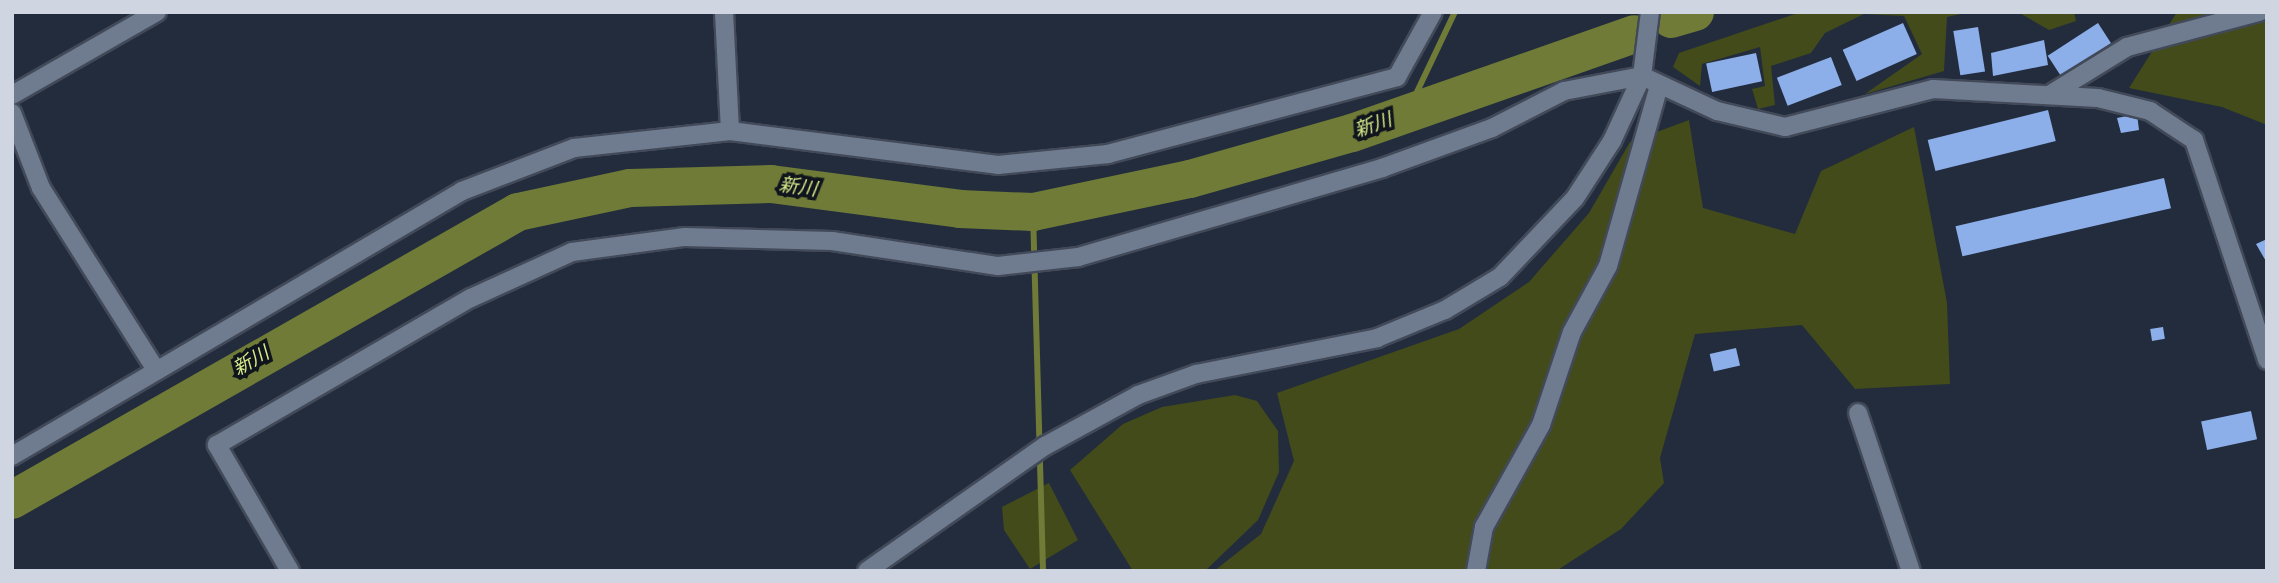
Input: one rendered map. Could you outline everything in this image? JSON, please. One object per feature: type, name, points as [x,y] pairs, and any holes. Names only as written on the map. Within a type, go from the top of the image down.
[{"type":"street","points":[[12,95],[157,12]]},
{"type":"street","points":[[724,12],[730,131]]},
{"type":"street","points":[[12,456],[462,191],[574,148],[730,131],[998,165],[1108,154],[1397,77],[1433,12]]},
{"type":"street","points":[[876,568],[1045,446],[1138,394],[1196,374],[1377,338],[1445,310],[1500,276],[1575,198],[1642,76],[1650,12]]},
{"type":"street","points":[[2051,94],[2127,47],[2259,12]]},
{"type":"street","points":[[290,571],[217,445],[471,298],[572,252],[685,237],[832,241],[998,265],[1078,257],[1382,168],[1492,128],[1564,91],[1642,76],[1717,111],[1785,127],[1933,89],[2051,94],[2150,111],[2194,140],[2267,360]]},
{"type":"street","points":[[1476,571],[1485,527],[1541,425],[1572,332],[1608,266],[1659,86]]},
{"type":"street","points":[[12,113],[41,188],[156,370]]},
{"type":"street","points":[[1858,414],[1911,571]]},
{"type":"green space","points":[[1801,12],[1970,12],[1947,17],[1944,71],[1865,94],[1922,54],[1904,16],[1864,14],[1825,33],[1811,53],[1771,66],[1775,105],[1758,109],[1752,89],[1765,86],[1760,47],[1702,64],[1700,86],[1673,67],[1679,53]]},
{"type":"green space","points":[[2018,12],[2074,12],[2076,21],[2049,30]]},
{"type":"green space","points":[[2177,12],[2267,12],[2267,125],[2222,107],[2129,88]]},
{"type":"green space","points":[[1689,120],[1703,208],[1795,234],[1821,171],[1914,127],[1947,303],[1950,384],[1855,389],[1802,325],[1695,334],[1660,458],[1664,483],[1621,529],[1556,571],[1214,571],[1261,534],[1294,461],[1277,393],[1459,329],[1529,282],[1589,213],[1630,142]]},
{"type":"green space","points":[[1235,395],[1257,401],[1278,431],[1279,472],[1258,520],[1205,571],[1133,571],[1070,470],[1123,424],[1162,407]]},
{"type":"green space","points":[[1049,483],[1078,540],[1030,569],[1004,530],[1002,507]]},
{"type":"building","points":[[1903,23],[1917,54],[1857,81],[1843,50]]},
{"type":"building","points":[[2098,23],[2111,43],[2061,76],[2048,56]]},
{"type":"building","points":[[1978,27],[1985,71],[1960,75],[1953,31]]},
{"type":"building","points":[[2044,40],[2048,65],[1993,76],[1991,53]]},
{"type":"building","points":[[1756,53],[1762,81],[1712,92],[1706,64]]},
{"type":"building","points":[[1831,57],[1842,85],[1788,106],[1777,78]]},
{"type":"building","points":[[2048,110],[2056,141],[1935,171],[1928,140]]},
{"type":"building","points":[[2137,114],[2139,130],[2121,133],[2117,118]]},
{"type":"building","points":[[2164,178],[2171,208],[1962,256],[1955,226]]},
{"type":"building","points":[[2267,239],[2267,263],[2256,244]]},
{"type":"building","points":[[2163,327],[2165,339],[2152,341],[2150,329]]},
{"type":"building","points":[[1736,348],[1740,366],[1714,372],[1710,354]]},
{"type":"building","points":[[2251,411],[2257,439],[2207,450],[2201,422]]},
{"type":"waterway","points":[[1406,115],[1455,12]]},
{"type":"waterway","name":"新川","points":[[1671,19],[1695,12]]},
{"type":"waterway","name":"新川","points":[[12,500],[518,212],[630,188],[771,184],[960,209],[1033,212],[1190,179],[1352,133],[1634,34]]},
{"type":"waterway","points":[[1033,212],[1043,571]]}]
